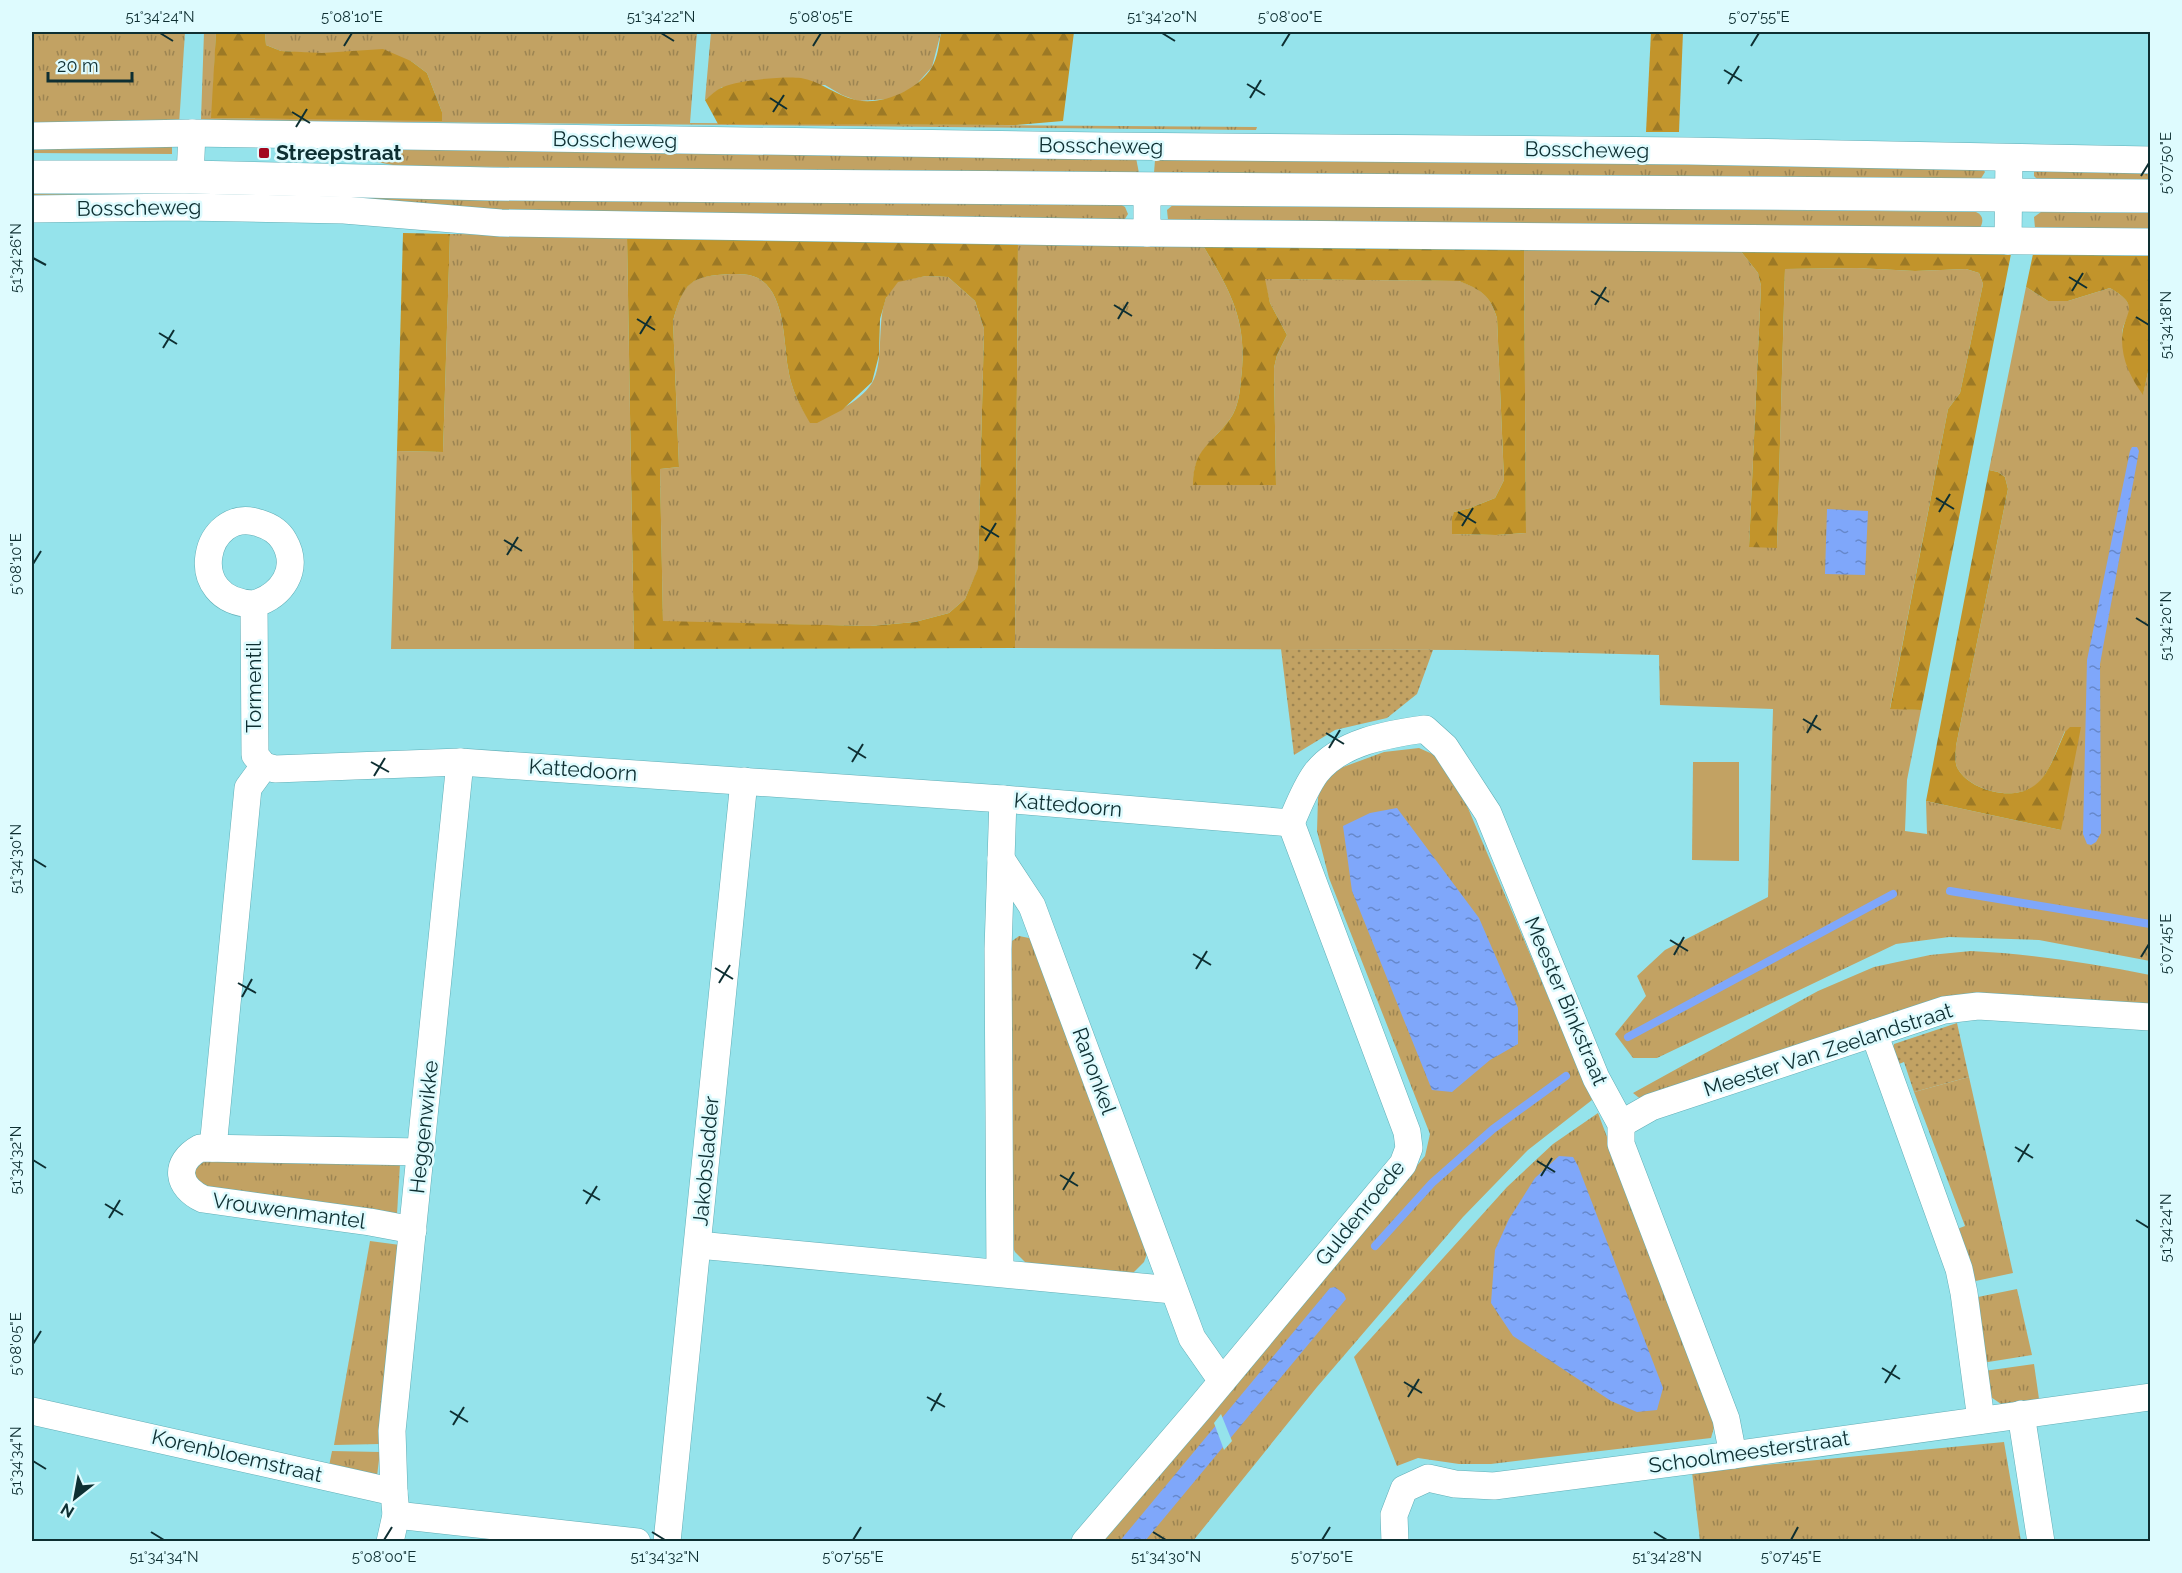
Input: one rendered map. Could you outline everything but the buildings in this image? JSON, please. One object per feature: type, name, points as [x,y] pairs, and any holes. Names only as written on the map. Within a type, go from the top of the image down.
[{"type":"main road","name":"Bosscheweg","points":[[32,177],[190,177],[502,184],[2151,196]]},
{"type":"street","name":"Bosscheweg","points":[[190,177],[192,134]]},
{"type":"street","name":"Bosscheweg","points":[[32,136],[192,134],[1688,151],[2151,160]]},
{"type":"street","points":[[2008,241],[2009,158]]},
{"type":"street","name":"Bosscheweg","points":[[1147,188],[1147,233]]},
{"type":"street","name":"Bosscheweg","points":[[32,209],[184,207],[344,210],[501,224],[1147,233],[2151,242]]},
{"type":"street","name":"Tormentil","points":[[254,604],[255,755],[264,766]]},
{"type":"street","name":"Meester Binkstraat","points":[[1291,823],[1316,772],[1341,752],[1385,736],[1425,729],[1445,747],[1488,813],[1596,1078],[1621,1124],[1621,1144],[1726,1419],[1733,1455]]},
{"type":"street","name":"Kattedoorn","points":[[264,766],[275,769],[460,762],[1003,799],[1291,823]]},
{"type":"street","name":"Heggenwikke","points":[[395,1504],[392,1431],[460,762]]},
{"type":"street","points":[[213,1148],[248,788],[264,766]]},
{"type":"street","name":"Jakobsladder","points":[[667,1542],[744,781]]},
{"type":"street","points":[[1000,1272],[998,949],[1003,799]]},
{"type":"street","name":"Guldenroede","points":[[1085,1542],[1403,1164],[1409,1148],[1407,1132],[1291,823]]},
{"type":"street","name":"Ranonkel","points":[[1001,859],[1032,906],[1192,1338],[1222,1381]]},
{"type":"street","name":"Meester Van Zeelandstraat","points":[[1621,1124],[1651,1107],[1958,1007],[1978,1006],[2151,1017]]},
{"type":"street","points":[[1874,1033],[1959,1269],[1981,1420]]},
{"type":"street","name":"Vrouwenmantel","points":[[413,1230],[203,1198],[192,1193],[183,1182],[182,1171],[186,1160],[200,1148],[421,1152]]},
{"type":"street","points":[[698,1245],[1173,1290]]},
{"type":"street","name":"Schoolmeesterstraat","points":[[1394,1528],[1404,1489],[1428,1478],[1455,1484],[1494,1486],[2151,1396]]},
{"type":"street","name":"Korenbloemstraat","points":[[32,1411],[395,1504]]},
{"type":"street","points":[[2021,1414],[2041,1542]]},
{"type":"street","points":[[390,1542],[395,1504],[637,1542]]},
{"type":"green space","points":[[32,32],[185,32],[179,125],[32,128]]},
{"type":"green space","points":[[204,32],[216,32],[212,118],[442,120],[442,112],[427,73],[411,61],[281,51],[266,45],[265,32],[697,32],[690,123],[1257,127],[1256,130],[201,120]]},
{"type":"green space","points":[[216,32],[265,32],[266,45],[281,51],[322,53],[383,49],[411,61],[427,73],[442,112],[442,121],[211,118]]},
{"type":"green space","points":[[711,32],[941,32],[932,67],[914,87],[891,99],[858,101],[825,85],[722,87],[705,100]]},
{"type":"green space","points":[[941,32],[1074,32],[1063,121],[1016,125],[718,124],[705,100],[718,89],[730,85],[784,78],[808,80],[856,100],[877,101],[888,98],[909,89],[926,75],[936,59]]},
{"type":"green space","points":[[1651,32],[1683,32],[1679,132],[1646,132]]},
{"type":"green space","points":[[342,141],[1136,158],[1139,173],[398,166],[340,155]]},
{"type":"green space","points":[[32,144],[172,146],[172,154],[32,153]]},
{"type":"green space","points":[[1159,156],[1983,169],[1985,172],[1980,180],[1154,173],[1155,160]]},
{"type":"green space","points":[[2150,170],[2150,182],[2038,180],[2034,176],[2034,171]]},
{"type":"green space","points":[[32,194],[1120,204],[1125,207],[1128,214],[1123,222],[32,201]]},
{"type":"green space","points":[[1174,204],[1976,212],[1982,221],[1980,228],[1168,220],[1167,210]]},
{"type":"green space","points":[[2041,212],[2150,213],[2150,231],[2035,228],[2034,217]]},
{"type":"green space","points":[[403,233],[450,234],[443,452],[397,451]]},
{"type":"green space","points":[[450,234],[627,236],[634,649],[391,649],[397,451],[443,452]]},
{"type":"green space","points":[[627,236],[1018,243],[1015,648],[634,649]],"holes":[[[749,275],[761,280],[770,289],[780,314],[791,383],[810,423],[817,423],[842,410],[872,382],[879,355],[880,319],[886,298],[898,282],[926,276],[948,277],[975,301],[984,329],[978,568],[965,599],[949,613],[915,622],[870,626],[663,621],[660,469],[679,467],[673,321],[681,297],[691,284],[706,277]]]},
{"type":"green space","points":[[1018,243],[1202,244],[1235,308],[1242,340],[1243,359],[1235,410],[1200,456],[1196,464],[1194,485],[1276,485],[1274,368],[1277,355],[1287,335],[1270,303],[1264,279],[1459,281],[1479,290],[1488,298],[1497,318],[1504,480],[1495,498],[1454,512],[1452,534],[1496,535],[1526,533],[1524,246],[1739,249],[1758,273],[1761,286],[1749,547],[1777,547],[1785,269],[1857,268],[1915,271],[1966,269],[1979,273],[1983,284],[1960,393],[1948,409],[1890,708],[1921,710],[1907,780],[1905,831],[1927,834],[1926,801],[2061,830],[2065,731],[2044,776],[2033,787],[2014,793],[1992,791],[1972,783],[1958,769],[1955,758],[1956,746],[2008,489],[2005,477],[1989,470],[2026,287],[2048,301],[2068,301],[2110,288],[2128,302],[2130,308],[2122,332],[2123,340],[2143,394],[2150,363],[2150,961],[2039,940],[1949,937],[1896,944],[1657,1058],[1633,1058],[1615,1034],[1646,996],[1637,976],[1665,950],[1768,897],[1773,709],[1660,705],[1659,655],[1463,650],[1015,648]]},
{"type":"green space","points":[[1202,244],[1524,246],[1526,533],[1452,534],[1454,512],[1495,498],[1504,480],[1497,318],[1484,294],[1459,281],[1265,279],[1270,303],[1287,335],[1277,355],[1274,368],[1276,485],[1193,485],[1196,463],[1200,455],[1235,410],[1243,359],[1242,340],[1235,308]]},
{"type":"green space","points":[[1739,249],[2011,254],[1921,710],[1890,709],[1948,409],[1960,393],[1983,284],[1979,273],[1966,269],[1915,271],[1857,268],[1785,269],[1777,548],[1749,547],[1761,286],[1758,273]]},
{"type":"green space","points":[[2033,254],[2150,256],[2150,363],[2143,395],[2125,362],[2122,339],[2129,311],[2126,301],[2110,288],[2068,301],[2048,301],[2026,287]]},
{"type":"green space","points":[[731,274],[749,275],[761,280],[770,289],[780,314],[791,383],[811,423],[852,403],[872,383],[878,365],[881,321],[885,301],[898,281],[926,276],[948,277],[975,301],[984,329],[978,569],[965,599],[949,613],[915,622],[870,626],[663,622],[660,469],[679,467],[673,321],[681,297],[691,283],[706,277]]},
{"type":"green space","points":[[1989,470],[2005,477],[2008,489],[1956,746],[1956,764],[1964,776],[1981,788],[2003,793],[2023,791],[2032,787],[2043,777],[2065,732],[2070,727],[2081,727],[2061,830],[1926,801]]},
{"type":"green space","points":[[1281,649],[1433,650],[1417,694],[1387,718],[1335,730],[1294,755]]},
{"type":"green space","points":[[1419,748],[1437,756],[1465,801],[1592,1100],[1528,1150],[1463,1217],[1317,1387],[1193,1541],[1102,1542],[1425,1156],[1430,1134],[1329,878],[1317,831],[1318,798],[1321,784],[1335,770],[1384,752]]},
{"type":"green space","points":[[1693,762],[1739,762],[1739,861],[1692,860]]},
{"type":"green space","points":[[1019,936],[1029,938],[1036,945],[1149,1248],[1144,1262],[1133,1273],[1026,1263],[1015,1252],[1010,1241],[1006,951],[1012,941]]},
{"type":"green space","points":[[1971,951],[2061,960],[2150,975],[2150,1009],[1955,998],[1643,1101],[1633,1093],[1818,991],[1874,967],[1930,955]]},
{"type":"green space","points":[[1957,1023],[1969,1077],[1914,1092],[1904,1062],[1894,1066],[1891,1055],[1894,1044]]},
{"type":"green space","points":[[1969,1077],[2013,1273],[1971,1282],[1957,1229],[1965,1226],[1914,1092]]},
{"type":"green space","points":[[1598,1113],[1715,1424],[1711,1438],[1491,1464],[1459,1464],[1418,1458],[1397,1466],[1354,1357],[1507,1187],[1553,1144]]},
{"type":"green space","points":[[207,1159],[400,1164],[397,1214],[206,1189],[191,1173],[196,1162]]},
{"type":"green space","points":[[370,1241],[400,1245],[380,1444],[334,1445]]},
{"type":"green space","points":[[2017,1289],[2032,1355],[1982,1363],[1973,1298]]},
{"type":"green space","points":[[2034,1364],[2039,1399],[2001,1404],[1988,1395],[1984,1371]]},
{"type":"green space","points":[[2004,1442],[2021,1541],[1700,1541],[1692,1472]]},
{"type":"green space","points":[[332,1451],[380,1452],[377,1476],[329,1466]]},
{"type":"water","points":[[2132,447],[2137,447],[2139,451],[2100,664],[2101,833],[2096,842],[2091,845],[2087,844],[2083,834],[2087,660]]},
{"type":"water","points":[[1827,509],[1868,511],[1865,575],[1825,574]]},
{"type":"water","points":[[1397,808],[1479,918],[1518,1008],[1518,1044],[1490,1060],[1452,1092],[1432,1090],[1352,891],[1343,826],[1370,813]]},
{"type":"water","points":[[1559,1156],[1573,1157],[1578,1166],[1663,1388],[1657,1410],[1637,1412],[1611,1401],[1513,1336],[1491,1303],[1495,1250],[1509,1219],[1535,1178]]},
{"type":"water","points":[[1335,1287],[1344,1294],[1346,1299],[1145,1541],[1119,1542],[1330,1288]]},
{"type":"pier","points":[[1221,1414],[1232,1441],[1224,1450],[1214,1423]]},
{"type":"waterway","points":[[1950,891],[2150,924]]},
{"type":"waterway","points":[[1628,1037],[1893,894]]},
{"type":"waterway","points":[[1375,1246],[1432,1183],[1493,1129],[1566,1076]]},
{"type":"place","name":"Streepstraat","points":[[264,153]]}]
